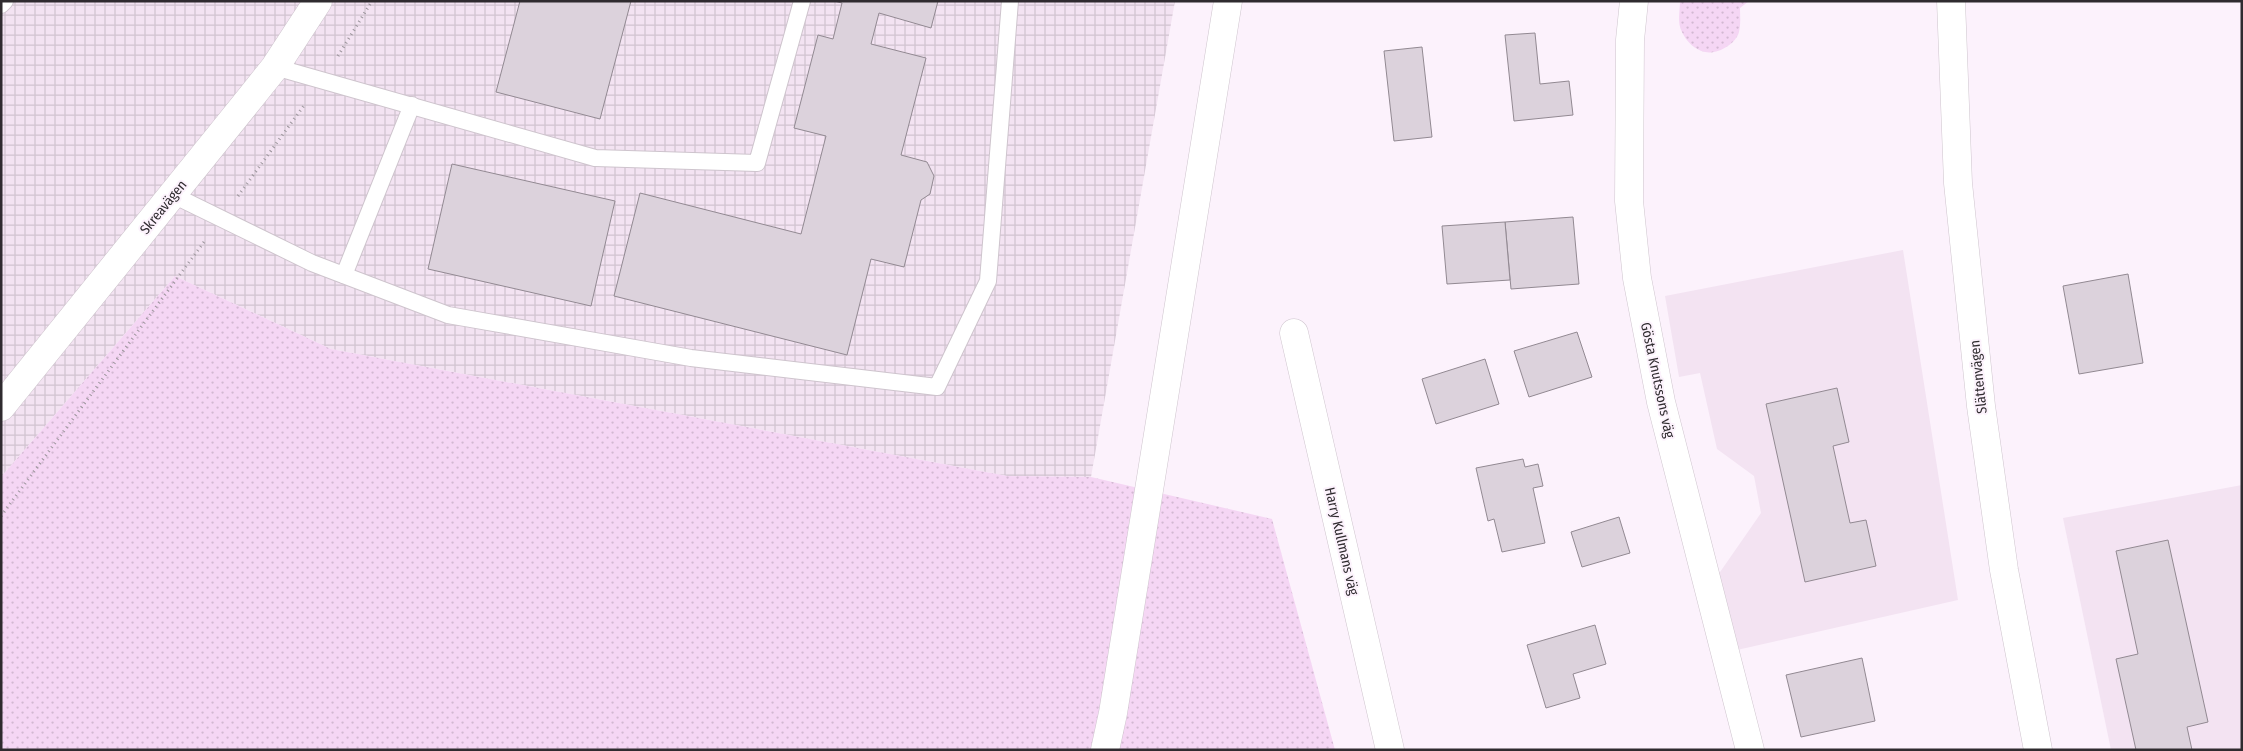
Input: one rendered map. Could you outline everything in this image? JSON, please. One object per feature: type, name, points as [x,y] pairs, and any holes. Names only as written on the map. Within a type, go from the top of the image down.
[{"type":"street","name":"Skreavägen","points":[[1,407],[275,67],[318,1]]},
{"type":"street","points":[[1105,750],[1115,703],[1228,1]]},
{"type":"street","name":"Gösta Knutssons väg","points":[[1634,1],[1630,40],[1629,201],[1637,278],[1661,402],[1750,750]]},
{"type":"street","name":"Slättenvägen","points":[[1951,1],[1958,183],[1981,406],[2004,570],[2038,750]]},
{"type":"street","name":"Harry Kullmans väg","points":[[1294,333],[1390,750]]},
{"type":"lane","points":[[1,6],[6,1]]},
{"type":"lane","points":[[275,67],[596,158],[757,163],[802,1]]},
{"type":"lane","points":[[173,194],[312,263],[448,315],[691,358],[937,387],[988,281],[1010,1]]},
{"type":"lane","points":[[344,275],[412,105]]},
{"type":"path","points":[[1,516],[323,80],[372,1]]},
{"type":"shaded area","points":[[1,1],[1175,1],[1091,477],[1007,476],[331,349],[175,276],[1,477]]},
{"type":"shaded area","points":[[1680,1],[1749,1],[1740,8],[1740,29],[1734,41],[1725,48],[1715,52],[1705,52],[1688,42],[1680,28]]},
{"type":"shaded area","points":[[1903,250],[1958,600],[1737,650],[1718,575],[1761,513],[1754,476],[1717,449],[1700,373],[1679,377],[1665,296]]},
{"type":"shaded area","points":[[175,276],[331,349],[1007,476],[1091,477],[1272,519],[1335,750],[1,750],[1,477]]},
{"type":"shaded area","points":[[2242,485],[2242,750],[2111,750],[2063,518]]},
{"type":"building","points":[[520,1],[631,1],[600,119],[496,92]]},
{"type":"building","points":[[834,1],[938,1],[931,28],[879,13],[871,44],[926,58],[901,155],[927,162],[934,176],[930,194],[921,200],[904,267],[871,259],[847,355],[614,296],[640,193],[801,234],[826,136],[794,128],[818,35],[833,39],[842,3]]},
{"type":"building","points":[[1535,33],[1540,84],[1569,81],[1573,115],[1514,121],[1505,35]]},
{"type":"building","points":[[1422,47],[1432,137],[1394,141],[1384,51]]},
{"type":"building","points":[[452,164],[615,201],[591,306],[428,269]]},
{"type":"building","points":[[1573,217],[1579,284],[1511,289],[1505,222]]},
{"type":"building","points":[[1505,222],[1510,280],[1447,284],[1442,226]]},
{"type":"building","points":[[2128,274],[2143,363],[2079,374],[2063,286]]},
{"type":"building","points":[[1577,332],[1592,377],[1529,397],[1514,351]]},
{"type":"building","points":[[1485,359],[1499,404],[1436,424],[1422,379]]},
{"type":"building","points":[[1837,388],[1849,442],[1833,446],[1850,523],[1866,520],[1876,566],[1805,582],[1766,404]]},
{"type":"building","points":[[1523,459],[1525,467],[1538,464],[1543,486],[1533,488],[1545,543],[1502,552],[1494,519],[1488,521],[1476,468]]},
{"type":"building","points":[[1619,517],[1630,553],[1582,567],[1571,532]]},
{"type":"building","points":[[2168,540],[2208,722],[2187,727],[2192,750],[2136,750],[2116,659],[2138,654],[2116,551]]},
{"type":"building","points":[[1595,625],[1606,664],[1573,674],[1580,698],[1546,708],[1527,645]]},
{"type":"building","points":[[1862,658],[1875,721],[1801,737],[1786,675]]}]
